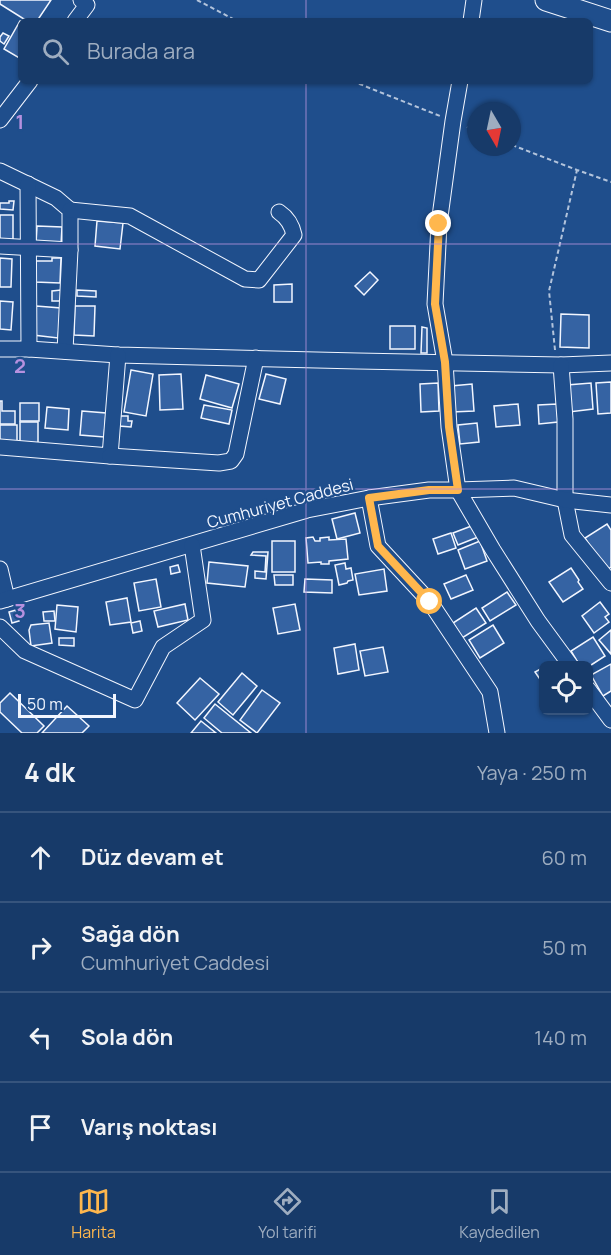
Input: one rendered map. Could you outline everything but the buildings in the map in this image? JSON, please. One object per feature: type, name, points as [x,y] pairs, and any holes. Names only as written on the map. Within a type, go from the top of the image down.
[{"type":"highway","points":[[546,0],[611,21]]},
{"type":"street","points":[[77,18],[87,5],[81,0]]},
{"type":"street","points":[[471,18],[474,0]]},
{"type":"street","points":[[0,120],[28,84]]},
{"type":"street","points":[[459,84],[439,224],[435,304],[445,362],[449,427],[458,490],[492,550],[538,621],[567,661]]},
{"type":"street","points":[[0,171],[56,198],[70,210],[130,216],[245,279],[259,280],[294,235],[286,216],[279,212]]},
{"type":"street","points":[[28,184],[29,349]]},
{"type":"street","points":[[65,351],[70,210]]},
{"type":"street","points":[[0,246],[70,250]]},
{"type":"street","points":[[0,349],[118,355],[358,361],[561,365],[611,363]]},
{"type":"street","points":[[110,456],[118,355]]},
{"type":"street","points":[[0,447],[219,463],[231,461],[236,454],[256,357]]},
{"type":"street","points":[[561,365],[565,419],[565,500],[572,535],[611,583]]},
{"type":"street","name":"Cumhuriyet Caddesi","points":[[4,600],[307,510],[369,498],[429,490],[514,488],[565,500],[611,505]]},
{"type":"street","points":[[369,498],[378,546],[430,602],[490,692],[497,733]]},
{"type":"street","points":[[0,627],[25,651],[135,700],[163,647],[203,620],[192,544]]},
{"type":"street","points":[[0,569],[4,600]]},
{"type":"street","points":[[593,696],[611,720]]},
{"type":"path","points":[[197,0],[231,18]]},
{"type":"path","points":[[359,84],[467,126]]},
{"type":"path","points":[[521,148],[611,182]]},
{"type":"path","points":[[561,365],[556,356],[549,291],[577,170]]},
{"type":"route","points":[[430,602],[378,546],[369,498],[429,490],[458,490],[449,427],[445,362],[435,304],[439,224]]}]
